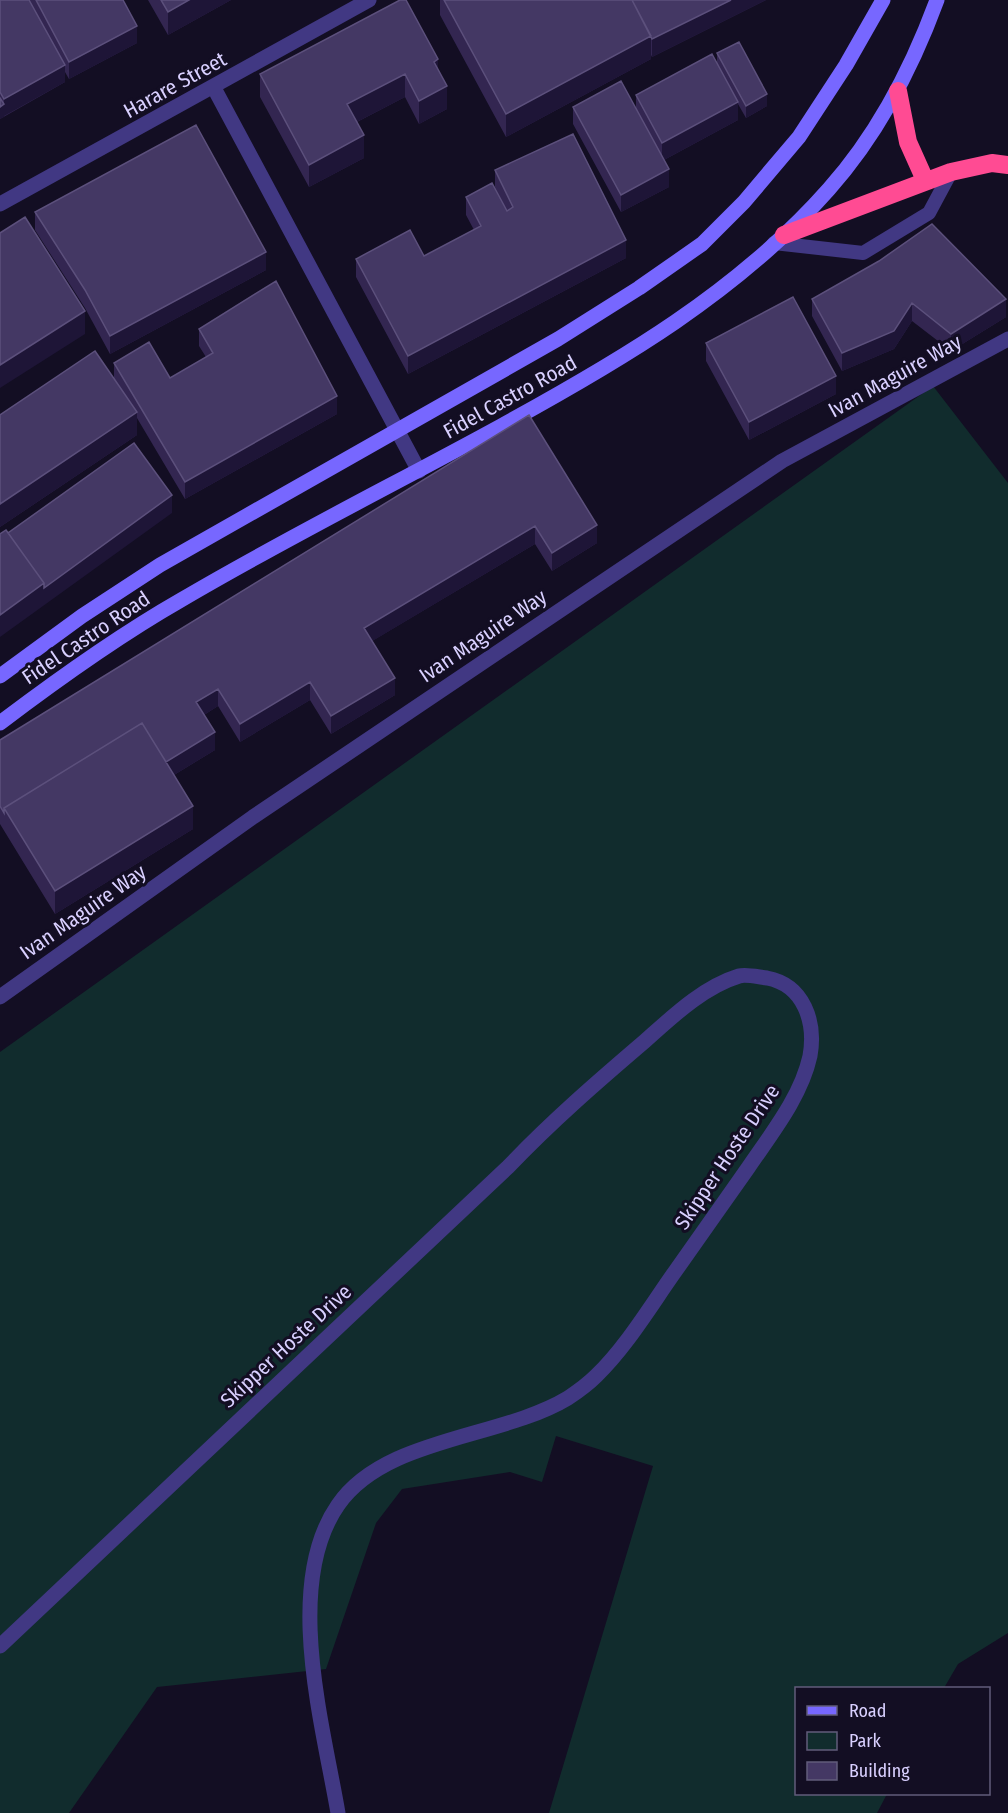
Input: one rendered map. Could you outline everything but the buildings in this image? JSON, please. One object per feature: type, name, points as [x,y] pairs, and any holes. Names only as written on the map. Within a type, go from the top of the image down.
[{"type":"highway","points":[[898,91],[908,142],[925,180]]},
{"type":"highway","points":[[779,239],[925,180],[992,163],[1008,165]]},
{"type":"main road","name":"Fidel Castro Road","points":[[0,676],[82,616],[160,565],[558,339],[639,288],[702,244],[744,202],[799,137],[846,65],[884,0]]},
{"type":"main road","name":"Fidel Castro Road","points":[[0,723],[102,650],[180,600],[590,378],[666,330],[733,280],[779,239],[837,180],[865,144],[898,91],[937,0]]},
{"type":"street","name":"Harare Street","points":[[0,204],[214,88],[369,0]]},
{"type":"street","points":[[214,88],[419,471]]},
{"type":"street","name":"Ivan Maguire Way","points":[[0,997],[253,817],[782,461],[1008,339]]},
{"type":"street","name":"Skipper Hoste Drive","points":[[0,1646],[508,1167],[566,1108],[685,1007],[714,988],[741,975],[772,979],[800,997],[812,1023],[810,1055],[802,1080],[776,1126],[706,1228],[633,1330],[597,1375],[567,1399],[508,1423],[411,1454],[369,1473],[338,1505],[320,1542],[313,1575],[309,1641],[338,1813]]},
{"type":"lane","points":[[779,239],[863,253],[929,213],[951,172]]},
{"type":"green space","points":[[933,386],[1008,483],[1008,1633],[958,1664],[945,1687],[795,1687],[795,1795],[886,1795],[877,1813],[549,1813],[653,1466],[556,1436],[542,1482],[510,1472],[402,1489],[376,1523],[326,1669],[157,1687],[69,1813],[0,1813],[0,1052]]}]
